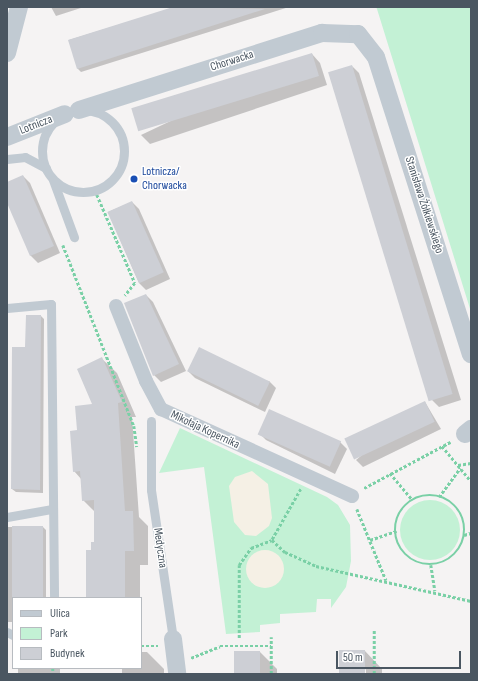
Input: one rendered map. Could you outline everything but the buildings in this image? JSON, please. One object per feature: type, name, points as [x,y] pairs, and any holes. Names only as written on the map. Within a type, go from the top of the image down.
[{"type":"street","points":[[7,53],[19,7]]},
{"type":"street","name":"Chorwacka","points":[[72,112],[322,32],[358,34],[376,57]]},
{"type":"street","name":"Stanisława Żółkiewskiego","points":[[376,57],[471,354]]},
{"type":"street","name":"Lotnicza","points":[[7,137],[72,112]]},
{"type":"street","name":"Mikołaja Kopernika","points":[[116,306],[146,381],[161,409],[307,478],[352,496]]},
{"type":"street","name":"Medyczna","points":[[172,639],[184,669]]},
{"type":"lane","points":[[52,178],[74,191],[96,190],[112,181],[120,170],[124,144],[108,118],[72,112],[48,130],[42,147],[46,168],[52,178],[74,237]]},
{"type":"lane","points":[[7,159],[25,157],[46,168]]},
{"type":"lane","points":[[7,308],[51,304],[54,597]]},
{"type":"lane","name":"Medyczna","points":[[150,421],[151,490],[172,639]]},
{"type":"lane","points":[[7,517],[52,509]]},
{"type":"path","points":[[96,190],[135,283],[116,306]]},
{"type":"path","points":[[63,244],[134,426]]},
{"type":"path","points":[[386,581],[352,496],[390,473],[468,432]]},
{"type":"path","points":[[442,446],[471,481]]},
{"type":"path","points":[[457,465],[471,463]]},
{"type":"path","points":[[439,497],[460,468]]},
{"type":"path","points":[[390,473],[413,500]]},
{"type":"path","points":[[239,638],[239,565],[251,548],[272,540],[307,478]]},
{"type":"path","points":[[439,497],[459,511],[464,535],[453,556],[431,565],[413,561],[404,553],[396,531],[400,513],[413,500],[439,497]]},
{"type":"path","points":[[370,540],[396,531]]},
{"type":"path","points":[[464,535],[471,533]]},
{"type":"path","points":[[272,540],[285,552],[316,566],[435,591],[471,601]]},
{"type":"path","points":[[431,565],[435,591]]},
{"type":"path","points":[[374,630],[374,674]]},
{"type":"path","points":[[271,637],[271,674]]},
{"type":"path","points":[[142,646],[158,646],[158,653]]},
{"type":"path","points":[[184,669],[191,658],[220,646],[271,646]]},
{"type":"green space","points":[[376,7],[471,7],[471,312],[377,9]]},
{"type":"green space","points":[[180,428],[327,497],[338,505],[350,525],[351,561],[346,587],[331,608],[331,599],[317,599],[316,612],[280,614],[280,623],[260,625],[260,632],[226,634],[204,467],[159,473]]},
{"type":"green space","points":[[424,500],[436,500],[447,505],[455,513],[460,524],[458,542],[447,555],[436,560],[424,560],[413,555],[405,547],[400,536],[400,524],[405,513],[413,505]]},
{"type":"sand","points":[[252,471],[268,484],[272,518],[269,526],[256,536],[245,535],[234,522],[229,486],[235,477]]},
{"type":"sand","points":[[265,550],[275,553],[281,559],[284,569],[281,579],[275,585],[265,588],[255,585],[249,579],[246,569],[249,559],[255,553]]},
{"type":"place","name":"Lotnicza/ Chorwacka","points":[[134,179]]}]
